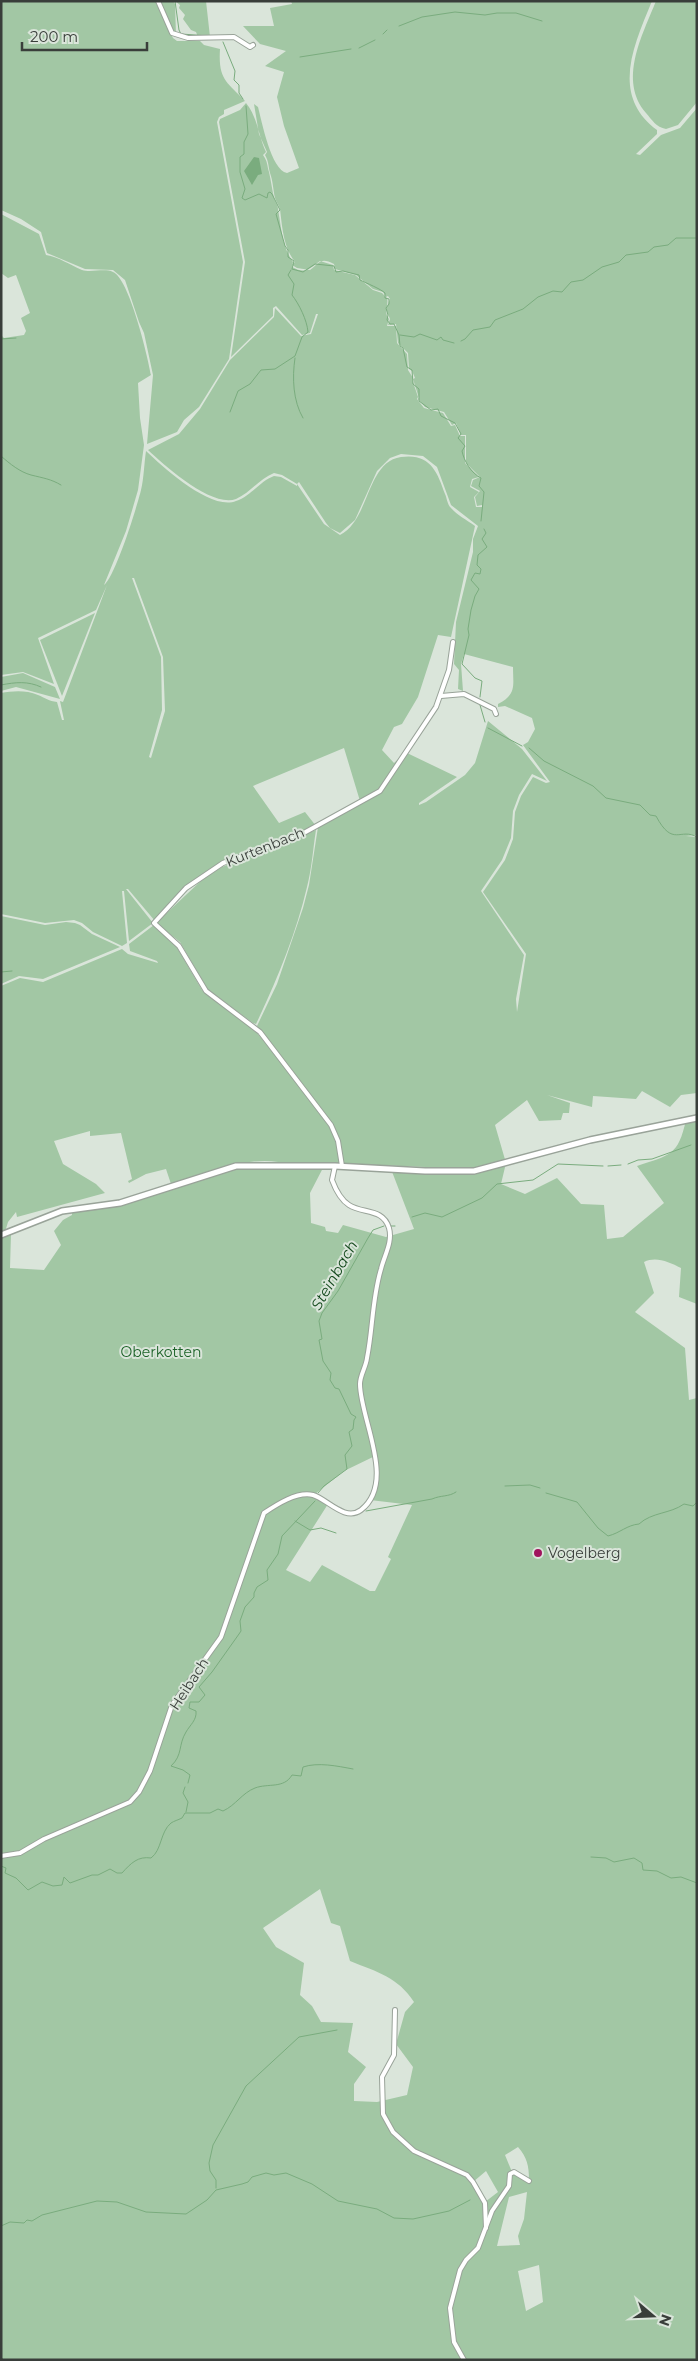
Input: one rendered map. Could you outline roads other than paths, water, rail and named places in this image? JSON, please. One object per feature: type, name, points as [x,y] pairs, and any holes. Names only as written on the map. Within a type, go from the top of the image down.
[{"type":"street","points":[[158,1],[172,33],[188,38],[234,37],[250,47],[253,45]]},
{"type":"street","name":"Kurtenbach","points":[[342,1166],[338,1141],[331,1125],[260,1032],[206,992],[179,946],[154,923],[186,888],[223,862],[302,834],[380,791],[436,707],[449,670],[453,642]]},
{"type":"street","points":[[441,696],[464,694],[494,709],[496,714]]},
{"type":"street","points":[[1,1235],[73,1208],[116,1204],[236,1166],[342,1166],[425,1171],[474,1171],[590,1140],[697,1118]]},
{"type":"street","name":"Heibach","points":[[1,1856],[20,1853],[44,1839],[130,1802],[139,1792],[150,1771],[172,1705],[221,1637],[264,1513],[278,1504],[308,1494],[314,1495],[328,1504],[356,1513],[371,1498],[377,1467],[360,1381],[367,1361],[373,1302],[390,1232],[387,1223],[379,1215],[353,1207],[343,1199],[332,1180],[334,1166]]},
{"type":"street","points":[[395,2010],[394,2055],[382,2078],[383,2114],[393,2132],[414,2151],[467,2175],[485,2202],[486,2228]]},
{"type":"street","points":[[464,2360],[454,2342],[450,2308],[460,2270],[466,2260],[478,2248],[492,2211],[510,2186],[510,2174],[514,2172],[529,2181]]},
{"type":"waterway","points":[[175,1],[181,34],[209,36]]},
{"type":"waterway","points":[[399,26],[422,17],[455,12],[485,15],[516,13],[542,21]]},
{"type":"waterway","points":[[383,34],[387,30]]},
{"type":"waterway","points":[[359,48],[375,40]]},
{"type":"waterway","points":[[223,42],[235,71],[234,80],[239,85],[239,93],[243,99]]},
{"type":"waterway","points":[[300,57],[351,49]]},
{"type":"waterway","points":[[246,106],[248,134],[244,142],[244,154],[240,157],[240,172],[245,189],[242,198],[245,200],[259,194],[267,198],[268,193],[272,194],[280,210],[276,214],[285,246],[288,250],[288,257],[294,261],[292,269],[303,272],[315,264],[334,266],[336,272],[343,271],[359,275],[360,280],[385,293],[385,298],[389,299],[389,304],[386,308],[387,320],[390,324],[394,324],[399,335],[400,346],[403,348],[407,367],[412,370],[413,384],[419,389],[419,401],[431,410],[438,409],[441,416],[455,423],[461,434],[458,438],[465,446],[462,451],[464,459],[471,470],[481,478],[479,486],[484,492],[481,521]]},
{"type":"waterway","points":[[461,341],[473,330],[490,327],[495,320],[523,309],[538,297],[553,291],[562,292],[571,282],[583,280],[602,267],[619,262],[626,255],[648,252],[654,247],[668,245],[676,238],[697,238]]},
{"type":"waterway","points":[[230,412],[238,391],[250,384],[261,370],[275,369],[295,356],[302,337],[308,332],[302,312],[292,295],[294,284],[288,275],[291,270]]},
{"type":"waterway","points":[[400,335],[414,337],[420,334],[437,340],[441,337],[443,340],[454,343]]},
{"type":"waterway","points":[[1,339],[16,338]]},
{"type":"waterway","points":[[295,358],[294,389],[297,404],[303,418]]},
{"type":"waterway","points":[[1,456],[23,472],[61,485]]},
{"type":"waterway","points":[[480,697],[482,681],[475,678],[462,664],[469,635],[471,610],[479,589],[471,580],[475,573],[480,574],[481,569],[477,565],[478,555],[487,547],[482,539],[486,533],[484,529]]},
{"type":"waterway","points":[[1,685],[22,683],[41,687]]},
{"type":"waterway","points":[[480,705],[485,722]]},
{"type":"waterway","points":[[488,728],[522,746]]},
{"type":"waterway","points":[[529,748],[544,761],[593,786],[606,798],[640,805],[650,815],[656,816],[662,826],[672,834],[686,834],[697,837]]},
{"type":"waterway","points":[[1,972],[12,971]]},
{"type":"waterway","name":"Steinbach","points":[[628,1164],[638,1160],[652,1159],[691,1145]]},
{"type":"waterway","name":"Steinbach","points":[[412,1217],[425,1213],[442,1217],[482,1198],[497,1184],[533,1180],[558,1164],[603,1166]]},
{"type":"waterway","name":"Steinbach","points":[[608,1166],[621,1165]]},
{"type":"waterway","name":"Steinbach","points":[[318,1493],[324,1486],[347,1469],[345,1455],[352,1446],[349,1432],[353,1429],[356,1417],[351,1414],[339,1389],[335,1388],[330,1380],[331,1373],[323,1361],[319,1340],[322,1339],[319,1321],[322,1313],[338,1291],[373,1230],[384,1226]]},
{"type":"waterway","points":[[505,1486],[530,1485],[540,1488]]},
{"type":"waterway","points":[[366,1511],[451,1495],[456,1492]]},
{"type":"waterway","points":[[546,1493],[577,1502],[598,1528],[608,1536],[684,1504],[693,1506],[697,1502]]},
{"type":"waterway","name":"Steinbach","points":[[188,1783],[190,1775],[183,1770],[171,1766],[179,1754],[184,1737],[195,1717],[196,1711],[189,1708],[190,1702],[199,1702],[205,1695],[199,1687],[241,1631],[240,1621],[245,1607],[254,1597],[257,1587],[268,1580],[267,1570],[278,1554],[282,1536],[315,1501]]},
{"type":"waterway","points":[[295,1521],[310,1530],[321,1528],[336,1533]]},
{"type":"waterway","name":"Heibach","points":[[1,1866],[6,1868],[5,1873],[16,1878],[28,1890],[42,1882],[53,1886],[62,1885],[64,1877],[70,1883],[92,1875],[98,1875],[110,1869],[117,1873],[122,1873],[135,1861],[142,1858],[151,1858],[155,1855],[167,1827],[172,1822],[182,1818],[185,1813],[210,1813],[218,1809],[223,1811],[255,1788],[280,1784],[292,1775],[301,1776],[303,1767],[321,1765],[353,1769]]},
{"type":"waterway","name":"Steinbach","points":[[185,1787],[183,1793],[188,1802],[186,1812]]},
{"type":"waterway","name":"Heibach","points":[[591,1857],[606,1858],[614,1862],[634,1858],[642,1863],[643,1870],[657,1871],[671,1878],[681,1877],[697,1883]]},
{"type":"waterway","points":[[216,2188],[216,2180],[210,2171],[209,2163],[213,2145],[246,2086],[299,2037],[337,2030]]},
{"type":"waterway","points":[[1,2226],[10,2222],[24,2223],[27,2220],[32,2221],[42,2215],[97,2201],[117,2202],[146,2212],[186,2214],[207,2200],[216,2190],[248,2182],[252,2177],[266,2173],[274,2175],[286,2173],[312,2184],[338,2201],[377,2209],[394,2218],[413,2219],[449,2211],[470,2200]]},
{"type":"waterway","points":[[1,2357],[4,2360]]},
{"type":"place","name":"Vogelberg","points":[[538,1553]]},
{"type":"park label","name":"Oberkotten","points":[[161,1352]]}]
